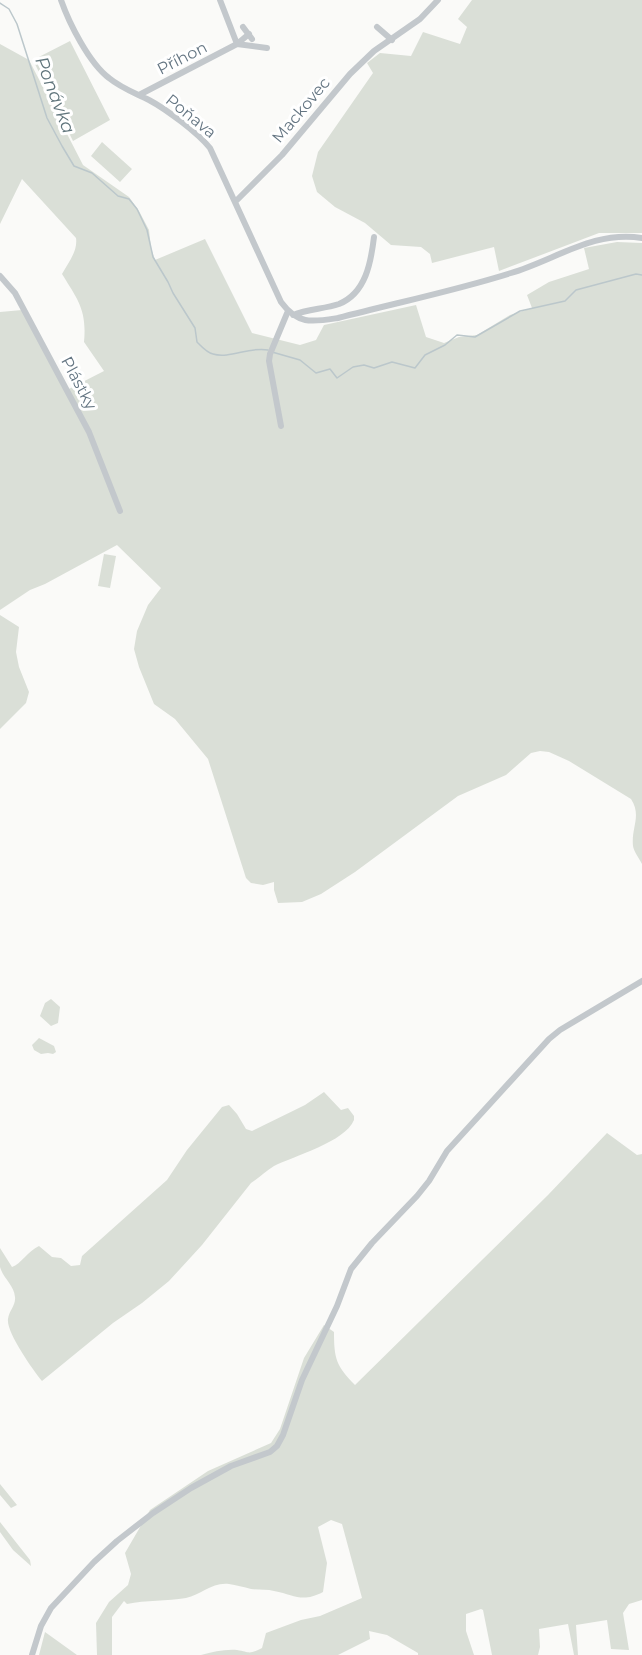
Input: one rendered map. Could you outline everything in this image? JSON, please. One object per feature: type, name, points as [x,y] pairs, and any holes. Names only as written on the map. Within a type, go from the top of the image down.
[{"type":"street","name":"Poňava","points":[[61,0],[75,32],[106,76],[122,87],[152,101],[202,138],[210,148],[281,302],[290,313]]},
{"type":"street","points":[[219,0],[237,44],[267,48]]},
{"type":"street","name":"Mackovec","points":[[235,202],[282,155],[350,74],[374,51],[420,19],[438,0]]},
{"type":"street","name":"Příhon","points":[[139,95],[250,36],[243,27]]},
{"type":"street","points":[[377,27],[392,40]]},
{"type":"street","points":[[290,313],[308,322],[338,318],[512,273],[595,239],[616,236],[642,238]]},
{"type":"street","points":[[290,313],[339,304],[354,294],[370,265],[374,237]]},
{"type":"street","name":"Plástky","points":[[0,276],[15,293],[89,432],[120,511]]},
{"type":"street","points":[[281,426],[270,368],[271,351],[290,313]]},
{"type":"street","points":[[32,1655],[41,1626],[51,1608],[117,1541],[153,1513],[191,1488],[231,1466],[270,1452],[277,1446],[284,1435],[302,1380],[351,1269],[372,1243],[417,1196],[447,1151],[549,1039],[560,1030],[642,981]]},
{"type":"shaded area","points":[[472,0],[642,0],[642,233],[599,233],[499,271],[494,247],[432,263],[430,254],[421,247],[391,245],[365,223],[335,207],[317,192],[312,176],[318,152],[373,73],[367,63],[380,53],[411,56],[423,32],[460,44],[467,27],[458,19]]},
{"type":"shaded area","points":[[70,41],[110,120],[73,141],[33,60]]},
{"type":"shaded area","points":[[0,44],[29,60],[83,165],[129,197],[149,230],[155,260],[205,239],[252,333],[300,345],[316,340],[324,325],[416,305],[426,337],[444,343],[459,337],[477,335],[510,315],[532,308],[527,295],[549,282],[589,269],[584,248],[617,242],[642,243],[642,864],[633,846],[636,811],[631,799],[569,761],[549,752],[540,751],[531,753],[506,775],[458,796],[355,872],[321,894],[302,902],[278,903],[274,882],[263,885],[251,883],[246,878],[208,759],[175,719],[154,704],[139,667],[134,649],[137,631],[148,605],[161,588],[117,545],[30,590],[0,610],[0,312],[22,310],[65,391],[104,371],[84,342],[83,313],[62,274],[74,252],[76,238],[22,179],[0,224]]},
{"type":"shaded area","points":[[102,142],[132,169],[120,182],[91,156]]},
{"type":"shaded area","points":[[104,554],[116,556],[110,588],[98,586]]},
{"type":"shaded area","points":[[0,615],[19,627],[16,652],[29,692],[26,703],[0,729]]},
{"type":"shaded area","points":[[51,999],[60,1007],[58,1023],[51,1026],[40,1016],[45,1003]]},
{"type":"shaded area","points":[[39,1038],[54,1046],[56,1052],[41,1054],[34,1050],[32,1045]]},
{"type":"shaded area","points":[[324,1092],[341,1110],[348,1108],[354,1116],[349,1128],[330,1142],[274,1166],[251,1183],[202,1245],[169,1281],[42,1381],[11,1333],[8,1319],[15,1297],[0,1267],[0,1248],[12,1267],[39,1246],[52,1257],[61,1258],[71,1266],[80,1265],[82,1256],[167,1180],[187,1150],[222,1107],[229,1105],[246,1129],[252,1131],[305,1105]]},
{"type":"shaded area","points":[[607,1133],[637,1155],[642,1154],[642,1600],[629,1604],[623,1613],[629,1650],[611,1649],[607,1620],[576,1625],[578,1655],[574,1655],[568,1624],[539,1629],[538,1655],[492,1655],[481,1609],[466,1614],[466,1631],[474,1655],[418,1655],[387,1635],[369,1631],[370,1639],[338,1655],[201,1655],[228,1650],[254,1652],[262,1648],[266,1633],[301,1620],[320,1616],[362,1598],[342,1524],[331,1520],[318,1527],[327,1563],[323,1592],[304,1598],[271,1590],[223,1584],[186,1598],[127,1604],[124,1601],[112,1617],[112,1655],[97,1655],[96,1623],[109,1602],[128,1585],[131,1574],[125,1553],[150,1510],[208,1471],[271,1443],[280,1429],[304,1358],[324,1325],[334,1332],[337,1361],[355,1385],[548,1195]]},
{"type":"shaded area","points":[[0,1484],[17,1505],[11,1508],[0,1495]]},
{"type":"shaded area","points":[[0,1522],[30,1560],[31,1566],[13,1550],[0,1532]]},
{"type":"shaded area","points":[[45,1632],[77,1655],[39,1655]]},
{"type":"waterway","name":"Ponávka","points":[[0,3],[9,9],[17,24],[47,118],[62,146],[74,166],[92,173],[118,196],[129,199],[137,209],[147,230],[153,257],[195,328],[197,342],[209,352],[220,355],[268,350]]},
{"type":"waterway","name":"Ponávka","points":[[272,352],[300,360],[316,373],[330,369],[337,378],[353,367],[364,365],[374,368],[392,362],[415,368],[425,355],[445,345],[457,335],[475,337],[520,311],[565,301],[576,290],[636,274],[642,275]]}]
